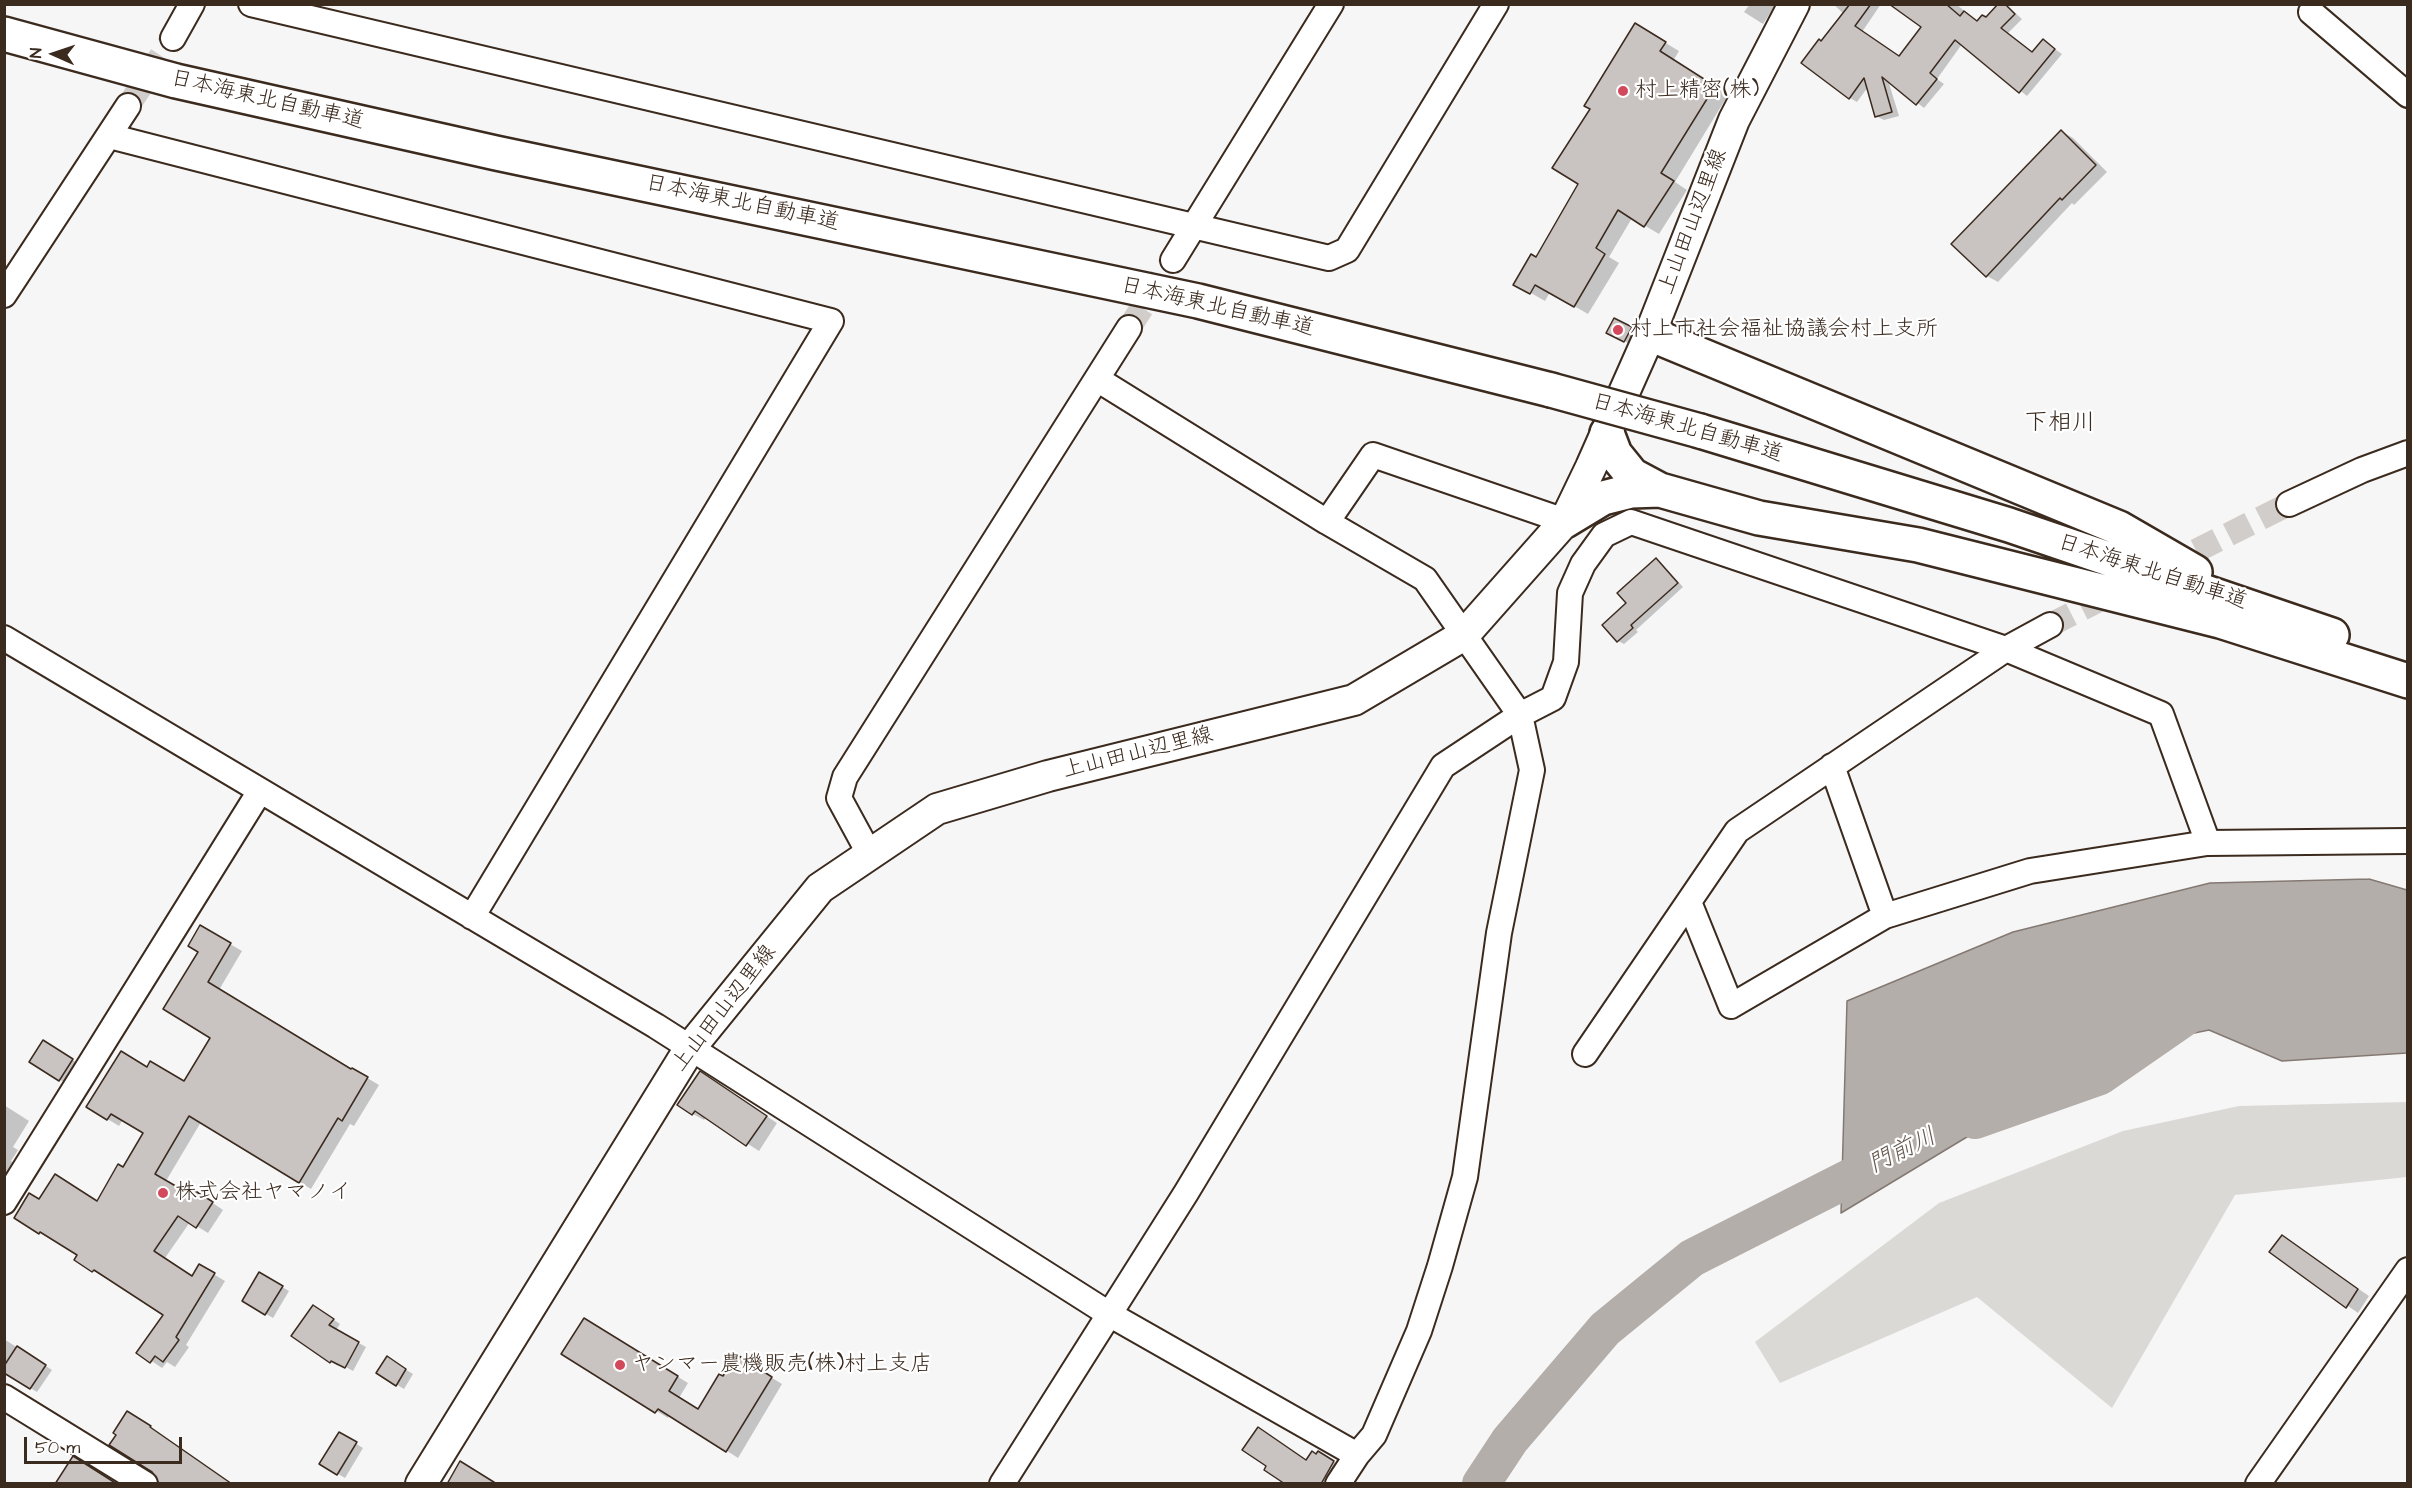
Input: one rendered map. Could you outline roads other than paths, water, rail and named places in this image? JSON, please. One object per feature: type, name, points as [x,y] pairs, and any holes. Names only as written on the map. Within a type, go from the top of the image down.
[{"type":"highway","name":"日本海東北自動車道","points":[[4,34],[176,81],[473,148],[1198,301],[1551,390],[1700,430],[2009,525],[2257,608],[2408,662]]},
{"type":"highway","points":[[1650,334],[2119,528],[2257,608]]},
{"type":"highway","points":[[1607,433],[1615,454],[1632,475],[1660,490],[1759,519],[1918,545],[2220,621],[2408,681]]},
{"type":"highway","points":[[1565,521],[1603,498],[1631,491],[1660,490]]},
{"type":"main road","name":"上山田山辺里線","points":[[421,1484],[690,1048],[820,888],[937,809],[1048,777],[1354,700],[1464,635],[1565,521],[1607,433],[1650,334],[1734,120],[1794,4]]},
{"type":"street","points":[[173,38],[192,4]]},
{"type":"street","points":[[251,4],[1329,258],[1347,250],[1496,4]]},
{"type":"street","points":[[1173,260],[1331,4]]},
{"type":"street","points":[[2309,7],[2408,95]]},
{"type":"street","points":[[4,296],[129,106]]},
{"type":"street","points":[[109,136],[831,321],[472,917]]},
{"type":"street","points":[[870,855],[839,798],[845,777],[1129,328]]},
{"type":"street","points":[[1097,379],[1327,522],[1425,579],[1520,715],[1532,770],[1499,933],[1464,1177],[1440,1266],[1419,1331],[1374,1435],[1357,1455],[1338,1484]]},
{"type":"street","points":[[2289,504],[2362,470],[2408,453]]},
{"type":"street","points":[[1327,522],[1372,455],[1565,521]]},
{"type":"street","points":[[1002,1484],[1192,1183],[1443,766],[1520,715],[1553,698],[1566,662],[1570,593],[1583,564],[1604,535],[1631,522],[2006,649],[2161,714],[2208,843]]},
{"type":"street","points":[[1585,1054],[1737,831],[2006,649],[2050,625]]},
{"type":"street","points":[[4,638],[656,1026],[1109,1314],[1357,1455]]},
{"type":"street","points":[[1832,766],[1885,916]]},
{"type":"street","points":[[4,1202],[260,791]]},
{"type":"street","points":[[1689,902],[1731,1006],[1885,916],[2030,871],[2208,843],[2408,840]]},
{"type":"street","points":[[2258,1484],[2408,1270]]},
{"type":"street","points":[[4,1397],[144,1484]]},
{"type":"water","points":[[2369,879],[2407,890],[2407,1053],[2282,1061],[2209,1030],[2111,1050],[1841,1213],[1847,1001],[2013,932],[2210,883]]},
{"type":"waterway","name":"門前川","points":[[1975,1120],[2100,1076],[2191,1013]]},
{"type":"waterway","name":"門前川","points":[[1481,1484],[1510,1440],[1605,1329],[1692,1258],[1887,1159]]},
{"type":"tunnel","points":[[128,106],[173,38]]},
{"type":"tunnel","points":[[1129,328],[1173,260]]},
{"type":"tunnel","points":[[2164,567],[2289,504]]},
{"type":"tunnel","points":[[2050,625],[2117,591]]},
{"type":"place","name":"村上精密(株)","points":[[1623,91]]},
{"type":"place","name":"村上市社会福祉協議会村上支所","points":[[1618,330]]},
{"type":"place","name":"株式会社ヤマノイ","points":[[163,1193]]},
{"type":"place","name":"ヤンマー農機販売(株)村上支店","points":[[620,1365]]},
{"type":"district","name":"下相川","points":[[2060,424]]}]
